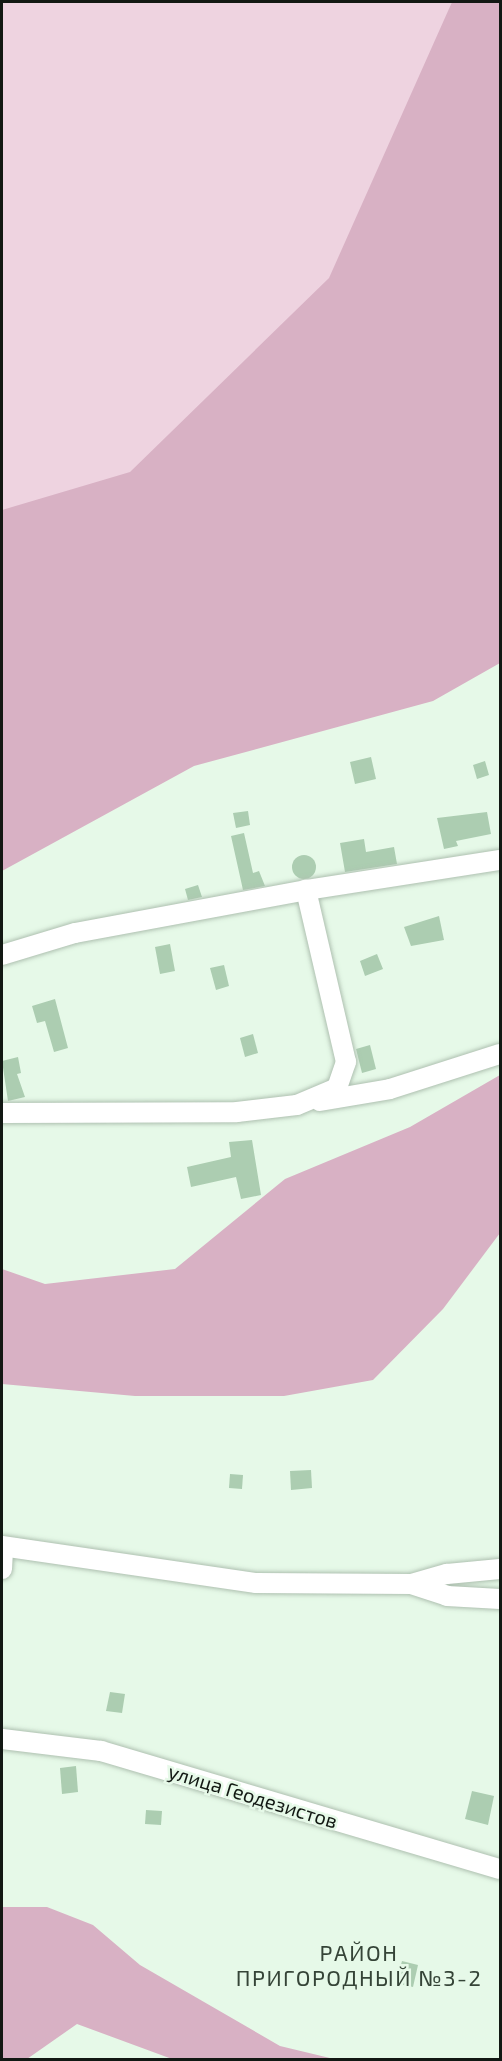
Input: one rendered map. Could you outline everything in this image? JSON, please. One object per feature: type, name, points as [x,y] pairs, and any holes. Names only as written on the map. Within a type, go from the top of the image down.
[{"type":"street","points":[[2,955],[75,933],[306,890],[501,860]]},
{"type":"street","points":[[297,1105],[336,1088],[346,1062],[306,890]]},
{"type":"street","points":[[2,1113],[237,1112],[297,1105],[390,1089],[501,1053]]},
{"type":"street","points":[[2,1569],[2,1547],[256,1583],[411,1584],[447,1574],[501,1569]]},
{"type":"street","points":[[411,1584],[447,1596],[501,1599]]},
{"type":"street","name":"улица Геодезистов","points":[[2,1739],[101,1751],[501,1869]]},
{"type":"shaded area","points":[[2,2],[452,2],[311,357],[2,566]]},
{"type":"shaded area","points":[[452,2],[500,2],[500,663],[433,701],[194,766],[2,871],[2,510],[130,472],[329,278]]},
{"type":"shaded area","points":[[500,1075],[500,1233],[443,1309],[373,1380],[284,1396],[135,1396],[2,1384],[2,1269],[45,1284],[175,1269],[285,1179],[410,1127]]},
{"type":"shaded area","points":[[2,1907],[47,1907],[93,1925],[140,1965],[280,2046],[334,2059],[172,2059],[77,2024],[27,2059],[2,2059]]},
{"type":"building","points":[[371,757],[376,779],[355,784],[350,762]]},
{"type":"building","points":[[485,761],[489,775],[477,779],[473,765]]},
{"type":"building","points":[[248,811],[250,825],[236,828],[233,813]]},
{"type":"building","points":[[487,812],[491,834],[456,841],[458,846],[444,849],[437,818]]},
{"type":"building","points":[[244,833],[253,873],[259,871],[265,886],[243,890],[231,836]]},
{"type":"building","points":[[364,839],[366,852],[394,847],[397,864],[345,872],[340,843]]},
{"type":"building","points":[[304,855],[312,859],[316,867],[312,875],[304,879],[296,875],[292,867],[296,859]]},
{"type":"building","points":[[198,885],[202,897],[188,900],[185,889]]},
{"type":"building","points":[[439,916],[444,940],[411,946],[404,927]]},
{"type":"building","points":[[170,944],[175,971],[160,974],[155,947]]},
{"type":"building","points":[[377,954],[383,969],[365,976],[360,961]]},
{"type":"building","points":[[224,965],[229,986],[216,990],[210,968]]},
{"type":"building","points":[[55,999],[68,1048],[54,1052],[45,1021],[37,1023],[32,1006]]},
{"type":"building","points":[[253,1034],[258,1053],[245,1057],[240,1038]]},
{"type":"building","points":[[370,1045],[376,1069],[362,1073],[356,1049]]},
{"type":"building","points":[[18,1057],[21,1073],[17,1074],[25,1097],[8,1101],[2,1061]]},
{"type":"building","points":[[252,1140],[261,1195],[241,1199],[236,1177],[191,1187],[187,1167],[231,1157],[229,1142]]},
{"type":"building","points":[[311,1470],[312,1488],[291,1490],[290,1471]]},
{"type":"building","points":[[230,1474],[243,1475],[242,1489],[229,1488]]},
{"type":"building","points":[[110,1692],[125,1694],[122,1713],[106,1711]]},
{"type":"building","points":[[76,1766],[78,1792],[62,1794],[60,1768]]},
{"type":"building","points":[[472,1791],[494,1796],[488,1825],[465,1819]]},
{"type":"building","points":[[146,1810],[162,1811],[161,1825],[145,1824]]},
{"type":"building","points":[[402,1961],[418,1965],[413,1987],[396,1983]]},
{"type":"district","name":"РАЙОН ПРИГОРОДНЫЙ №3-2","points":[[359,1964]]}]
